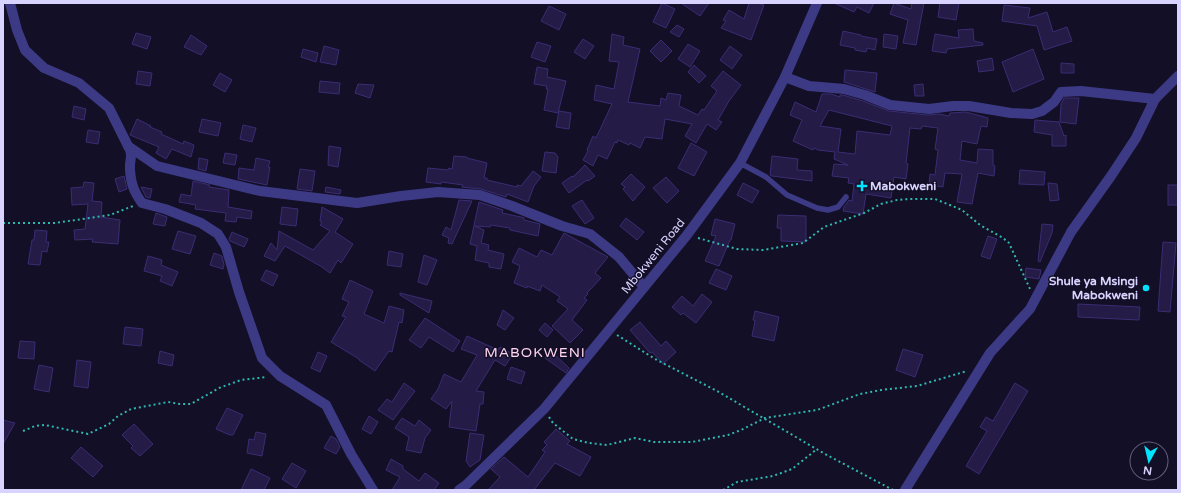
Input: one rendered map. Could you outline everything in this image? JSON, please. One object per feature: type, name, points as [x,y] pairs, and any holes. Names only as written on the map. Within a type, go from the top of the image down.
[{"type":"street","points":[[10,3],[17,30],[26,50],[44,68],[79,83],[109,108],[132,152],[130,170],[134,191],[142,203],[165,209],[201,223],[218,234],[226,247],[239,292],[262,358],[280,376],[326,406],[348,448],[373,490]]},
{"type":"street","name":"Mbokweni Road","points":[[459,490],[544,409],[687,235],[740,163],[785,77],[817,3]]},
{"type":"street","points":[[905,490],[990,353],[1030,309],[1072,232],[1136,138],[1156,99],[1178,76]]},
{"type":"street","points":[[785,77],[809,86],[844,89],[865,95],[890,105],[929,109],[969,106],[1011,113],[1032,114],[1042,111],[1054,102],[1061,92],[1082,91],[1156,99]]},
{"type":"street","points":[[128,146],[157,166],[260,191],[281,194],[357,204],[401,196],[438,192],[480,195],[562,226],[590,234],[619,257],[644,287]]},
{"type":"lane","points":[[740,163],[766,177],[787,195],[817,208],[828,210],[838,207],[846,197]]},
{"type":"path","points":[[687,235],[737,249],[763,250],[803,243],[824,227],[864,213],[881,204],[897,200],[935,199],[962,210],[1009,243],[1035,300]]},
{"type":"path","points":[[3,223],[55,222],[110,214],[142,203]]},
{"type":"path","points":[[610,330],[654,359],[717,391],[817,449],[893,490]]},
{"type":"path","points":[[544,409],[553,423],[573,439],[589,443],[607,445],[636,438],[654,442],[692,442],[728,435],[765,418],[817,410],[860,394],[917,386],[955,376],[982,366]]},
{"type":"path","points":[[23,431],[35,426],[45,425],[88,434],[109,424],[131,408],[168,402],[191,404],[219,388],[241,380],[280,376]]},
{"type":"path","points":[[723,490],[737,482],[773,476],[792,469],[817,449]]},
{"type":"building","points":[[662,3],[675,9],[666,28],[653,22]]},
{"type":"building","points":[[681,3],[709,3],[700,16]]},
{"type":"building","points":[[749,3],[764,5],[751,40],[721,28],[726,21],[723,20],[729,10],[744,19]]},
{"type":"building","points":[[834,3],[874,3],[869,13],[857,7],[854,12]]},
{"type":"building","points":[[894,3],[911,9],[912,3],[924,3],[916,45],[903,43],[908,20],[890,14]]},
{"type":"building","points":[[940,3],[959,3],[956,20],[938,17]]},
{"type":"building","points":[[1004,5],[1030,8],[1028,18],[1047,12],[1053,32],[1067,27],[1072,41],[1044,50],[1037,26],[1002,21]]},
{"type":"building","points":[[549,6],[566,14],[559,30],[541,21]]},
{"type":"building","points":[[677,25],[684,29],[679,37],[670,32]]},
{"type":"building","points":[[973,29],[974,41],[983,43],[983,45],[947,49],[946,53],[932,51],[935,34],[959,38],[958,30]]},
{"type":"building","points":[[843,31],[877,39],[875,50],[867,48],[866,52],[840,45]]},
{"type":"building","points":[[136,33],[151,37],[147,49],[132,44]]},
{"type":"building","points":[[612,34],[624,37],[623,45],[640,49],[628,102],[660,106],[661,98],[666,100],[668,93],[681,95],[679,106],[698,115],[702,109],[704,110],[717,91],[711,86],[723,71],[741,85],[729,101],[718,120],[722,122],[716,130],[707,124],[696,143],[685,136],[692,124],[665,119],[662,139],[645,137],[640,148],[630,143],[629,145],[618,140],[617,143],[615,142],[607,159],[598,155],[593,166],[583,160],[593,136],[596,138],[612,104],[594,100],[596,85],[614,89],[619,62],[609,61]]},
{"type":"building","points":[[884,34],[898,36],[896,49],[883,47]]},
{"type":"building","points":[[191,35],[207,46],[201,55],[184,47]]},
{"type":"building","points":[[583,39],[594,46],[585,59],[574,52]]},
{"type":"building","points":[[661,40],[672,51],[661,62],[650,51]]},
{"type":"building","points":[[537,42],[551,46],[545,62],[531,57]]},
{"type":"building","points":[[688,44],[700,51],[690,67],[678,59]]},
{"type":"building","points":[[324,46],[339,50],[336,65],[320,62]]},
{"type":"building","points":[[730,46],[742,55],[732,69],[720,60]]},
{"type":"building","points":[[303,49],[318,53],[316,62],[301,57]]},
{"type":"building","points":[[1033,49],[1044,79],[1013,92],[1002,62]]},
{"type":"building","points":[[992,58],[994,70],[979,72],[977,61]]},
{"type":"building","points":[[1061,63],[1074,64],[1074,73],[1061,73]]},
{"type":"building","points":[[694,65],[706,76],[699,83],[688,72]]},
{"type":"building","points":[[537,67],[548,69],[547,77],[566,81],[558,113],[544,110],[548,89],[546,89],[547,86],[534,84]]},
{"type":"building","points":[[845,70],[877,73],[875,92],[844,82]]},
{"type":"building","points":[[138,71],[152,73],[150,86],[136,84]]},
{"type":"building","points":[[220,73],[232,80],[225,92],[213,85]]},
{"type":"building","points":[[320,81],[340,83],[339,94],[319,92]]},
{"type":"building","points":[[358,84],[374,85],[370,98],[355,93]]},
{"type":"building","points":[[923,84],[924,96],[915,96],[914,85]]},
{"type":"building","points":[[822,94],[831,94],[840,97],[840,95],[843,95],[889,111],[949,116],[950,113],[966,112],[988,118],[987,127],[981,126],[977,144],[962,141],[960,160],[977,163],[978,149],[993,150],[993,165],[995,166],[994,176],[978,173],[972,204],[957,202],[962,174],[945,173],[943,187],[929,185],[930,174],[935,175],[938,150],[935,149],[938,128],[922,126],[921,129],[910,128],[906,163],[908,164],[906,179],[894,177],[891,198],[866,194],[863,214],[843,211],[849,200],[852,201],[854,184],[848,183],[849,178],[832,176],[834,164],[848,165],[834,159],[835,152],[818,150],[814,148],[813,150],[793,141],[802,120],[790,115],[795,102],[816,112]],"holes":[[[829,110],[892,126],[890,135],[857,131],[855,154],[838,152],[841,129],[820,126]]]},
{"type":"building","points":[[1064,98],[1079,98],[1076,124],[1060,122],[1061,104]]},
{"type":"building","points":[[74,106],[86,109],[84,120],[72,117]]},
{"type":"building","points":[[559,111],[571,113],[569,129],[556,127]]},
{"type":"building","points":[[137,119],[162,132],[161,134],[183,144],[184,141],[194,145],[191,157],[172,149],[166,159],[156,153],[159,147],[130,135]]},
{"type":"building","points":[[202,119],[221,123],[218,136],[199,132]]},
{"type":"building","points":[[1035,120],[1059,122],[1064,136],[1066,135],[1066,146],[1052,146],[1052,135],[1034,132]]},
{"type":"building","points":[[243,125],[256,128],[252,142],[240,139]]},
{"type":"building","points":[[88,130],[100,132],[98,144],[86,142]]},
{"type":"building","points":[[691,143],[707,152],[694,176],[678,168]]},
{"type":"building","points":[[329,146],[341,148],[338,167],[328,165]]},
{"type":"building","points":[[545,152],[555,153],[558,157],[556,173],[542,171]]},
{"type":"building","points":[[225,153],[237,155],[235,165],[223,163]]},
{"type":"building","points":[[454,156],[467,157],[487,163],[484,178],[487,178],[487,180],[517,187],[517,185],[521,186],[533,171],[541,177],[534,186],[528,202],[507,194],[506,197],[481,189],[462,187],[463,185],[441,182],[441,184],[426,182],[428,168],[452,169]]},
{"type":"building","points":[[772,156],[798,159],[797,170],[812,171],[812,181],[770,175]]},
{"type":"building","points":[[199,158],[208,160],[206,171],[198,169]]},
{"type":"building","points":[[256,158],[270,161],[268,167],[270,167],[267,185],[238,179],[239,168],[254,170]]},
{"type":"building","points":[[585,165],[595,176],[569,193],[562,183],[572,176],[573,177]]},
{"type":"building","points":[[300,169],[315,171],[312,191],[297,189]]},
{"type":"building","points":[[1020,170],[1045,172],[1044,185],[1019,184]]},
{"type":"building","points":[[631,174],[645,187],[633,201],[623,189],[625,187],[621,184]]},
{"type":"building","points":[[124,176],[127,189],[119,192],[115,179]]},
{"type":"building","points":[[666,177],[679,191],[667,203],[653,188]]},
{"type":"building","points":[[193,181],[210,185],[209,187],[229,190],[228,207],[252,211],[251,219],[237,217],[236,222],[225,221],[226,213],[195,209],[196,205],[179,202],[181,194],[191,196]]},
{"type":"building","points":[[84,182],[94,183],[92,201],[102,202],[101,217],[120,220],[118,244],[92,242],[93,239],[75,240],[74,230],[85,229],[88,204],[72,205],[71,188],[83,187]]},
{"type":"building","points":[[743,183],[759,191],[752,203],[737,195]]},
{"type":"building","points":[[1048,183],[1057,184],[1059,200],[1050,201]]},
{"type":"building","points":[[1168,185],[1178,185],[1178,205],[1168,205]]},
{"type":"building","points":[[141,187],[152,189],[150,198],[146,197]]},
{"type":"building","points":[[326,187],[341,190],[340,194],[325,192]]},
{"type":"building","points":[[459,200],[472,201],[452,244],[448,243],[449,238],[442,235],[446,227],[451,230]]},
{"type":"building","points":[[582,200],[594,218],[585,224],[572,206]]},
{"type":"building","points":[[479,202],[503,210],[502,213],[521,217],[524,218],[524,220],[540,224],[538,236],[510,230],[510,228],[491,225],[490,227],[475,226],[484,230],[481,243],[489,245],[488,250],[504,254],[501,269],[489,267],[489,263],[475,260],[477,246],[470,244]]},
{"type":"building","points":[[282,207],[298,209],[296,226],[280,224]]},
{"type":"building","points":[[322,207],[343,219],[335,232],[353,244],[341,263],[338,260],[330,273],[285,246],[275,261],[264,256],[271,243],[277,250],[279,231],[313,250],[330,231],[320,225],[322,222],[320,221]]},
{"type":"building","points":[[156,213],[167,217],[165,226],[153,224]]},
{"type":"building","points":[[778,215],[806,216],[806,242],[781,241],[781,228],[777,228]]},
{"type":"building","points":[[626,218],[644,232],[637,240],[620,226]]},
{"type":"building","points":[[715,219],[735,224],[731,240],[719,266],[705,261],[716,236],[711,235]]},
{"type":"building","points":[[1042,224],[1053,225],[1052,233],[1040,262],[1038,261]]},
{"type":"building","points":[[35,230],[47,231],[46,242],[49,242],[47,252],[42,251],[40,265],[28,264]]},
{"type":"building","points":[[178,231],[196,236],[190,254],[172,249]]},
{"type":"building","points":[[232,232],[248,239],[244,247],[230,241],[229,239]]},
{"type":"building","points":[[564,233],[608,257],[595,273],[601,278],[587,293],[588,294],[584,298],[587,300],[572,320],[583,330],[570,343],[552,326],[568,309],[557,301],[560,297],[542,285],[540,291],[514,283],[520,266],[512,262],[519,248],[537,257],[541,250],[552,255]]},
{"type":"building","points":[[988,236],[997,239],[990,259],[981,256]]},
{"type":"building","points":[[1163,242],[1176,243],[1170,312],[1158,311]]},
{"type":"building","points":[[389,251],[403,254],[401,267],[387,265]]},
{"type":"building","points":[[214,253],[222,256],[224,265],[223,269],[210,265]]},
{"type":"building","points":[[424,255],[437,260],[427,285],[418,282]]},
{"type":"building","points":[[148,256],[162,260],[161,265],[178,272],[172,286],[160,281],[162,276],[144,271]]},
{"type":"building","points":[[1026,268],[1041,270],[1039,279],[1025,277]]},
{"type":"building","points":[[716,269],[732,276],[726,290],[709,283]]},
{"type":"building","points":[[266,270],[278,275],[273,286],[261,280]]},
{"type":"building","points":[[350,280],[373,291],[364,314],[384,323],[389,306],[404,310],[402,323],[399,322],[392,352],[389,351],[375,371],[359,359],[331,342],[346,317],[342,316],[349,302],[342,299]]},
{"type":"building","points":[[400,293],[432,301],[429,313],[400,295]]},
{"type":"building","points":[[702,294],[712,302],[696,323],[683,313],[681,315],[672,307],[682,296],[693,306]]},
{"type":"building","points":[[1078,304],[1140,307],[1139,320],[1078,317]]},
{"type":"building","points":[[503,310],[514,318],[505,330],[497,325]]},
{"type":"building","points":[[755,311],[779,317],[774,341],[752,336]]},
{"type":"building","points":[[425,318],[460,341],[453,352],[429,337],[421,348],[409,340]]},
{"type":"building","points":[[640,322],[661,346],[666,341],[676,352],[663,364],[652,352],[650,353],[630,330]]},
{"type":"building","points":[[545,323],[553,330],[547,337],[539,330]]},
{"type":"building","points":[[125,327],[143,329],[141,346],[123,344]]},
{"type":"building","points":[[467,336],[498,350],[500,347],[511,353],[511,357],[505,366],[495,360],[476,391],[484,392],[483,404],[480,404],[476,431],[449,427],[452,401],[446,409],[431,399],[438,389],[444,374],[461,382],[477,355],[461,349]]},
{"type":"building","points":[[20,341],[35,342],[34,359],[18,358]]},
{"type":"building","points":[[903,349],[923,355],[915,377],[896,370]]},
{"type":"building","points":[[160,351],[174,355],[172,366],[158,363]]},
{"type":"building","points":[[551,351],[569,368],[566,373],[545,358]]},
{"type":"building","points":[[318,352],[327,356],[320,372],[311,368]]},
{"type":"building","points":[[77,360],[91,362],[88,388],[74,386]]},
{"type":"building","points":[[39,365],[53,368],[49,392],[34,389]]},
{"type":"building","points":[[511,367],[525,372],[521,384],[507,379]]},
{"type":"building","points":[[404,383],[415,391],[393,420],[378,410],[387,399],[392,402]]},
{"type":"building","points":[[1015,383],[1028,391],[979,474],[966,466],[987,431],[980,427],[986,417],[993,421]]},
{"type":"building","points":[[227,408],[243,415],[233,435],[216,429]]},
{"type":"building","points":[[369,416],[378,422],[371,434],[362,429]]},
{"type":"building","points":[[402,418],[415,426],[419,420],[431,430],[425,438],[421,453],[406,450],[409,437],[395,428]]},
{"type":"building","points":[[3,420],[15,423],[3,444]]},
{"type":"building","points":[[134,424],[153,444],[140,456],[131,448],[133,446],[122,435]]},
{"type":"building","points":[[556,429],[570,441],[567,444],[591,457],[580,476],[555,463],[534,490],[488,490],[500,477],[491,469],[504,457],[528,477],[545,452],[542,450],[547,445],[544,442]]},
{"type":"building","points":[[256,432],[266,434],[262,456],[247,453],[249,439],[254,440]]},
{"type":"building","points":[[470,433],[484,435],[480,460],[470,467],[466,461]]},
{"type":"building","points":[[331,436],[336,439],[340,447],[336,454],[324,448]]},
{"type":"building","points":[[81,447],[103,466],[93,477],[71,458]]},
{"type":"building","points":[[391,459],[403,466],[403,469],[419,481],[425,473],[439,483],[434,490],[392,490],[400,477],[386,470]]},
{"type":"building","points":[[292,463],[306,471],[296,488],[282,479]]},
{"type":"building","points":[[251,469],[270,478],[264,490],[241,490]]},
{"type":"place","name":"Mabokweni","points":[[862,186]]},
{"type":"place","name":"Shule ya Msingi Mabokweni","points":[[1146,288]]},
{"type":"district","name":"MABOKWENI","points":[[535,352]]}]
